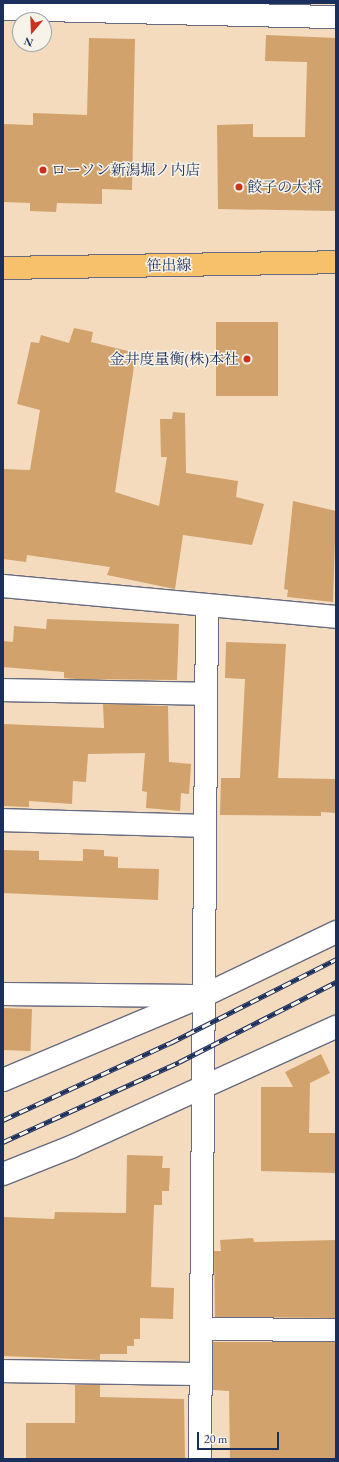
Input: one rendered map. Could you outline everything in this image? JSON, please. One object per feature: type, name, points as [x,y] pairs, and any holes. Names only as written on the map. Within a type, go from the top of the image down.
[{"type":"main road","name":"笹出線","points":[[3,268],[336,262]]},
{"type":"street","points":[[3,9],[336,17]]},
{"type":"street","points":[[3,586],[336,617]]},
{"type":"street","points":[[200,1459],[207,605]]},
{"type":"street","points":[[3,690],[206,694]]},
{"type":"street","points":[[3,820],[205,826]]},
{"type":"street","points":[[3,1080],[204,996],[336,932]]},
{"type":"street","points":[[3,994],[204,996]]},
{"type":"street","points":[[3,1174],[71,1147],[202,1089],[336,1026]]},
{"type":"street","points":[[201,1329],[336,1330]]},
{"type":"street","points":[[3,1371],[200,1374]]},
{"type":"building","points":[[266,35],[336,38],[336,211],[218,209],[217,125],[253,124],[253,137],[305,137],[307,62],[265,61]]},
{"type":"building","points":[[89,38],[135,39],[132,190],[102,189],[102,204],[57,203],[56,212],[30,211],[30,203],[3,202],[3,124],[33,125],[33,113],[87,115]]},
{"type":"building","name":"金井度量衡(株)本社","points":[[216,322],[278,322],[278,396],[216,396]]},
{"type":"building","points":[[74,328],[93,332],[91,342],[136,353],[115,492],[159,506],[167,457],[161,457],[160,419],[172,419],[173,412],[185,413],[186,473],[238,481],[236,497],[264,504],[252,545],[183,535],[175,589],[107,575],[110,567],[27,555],[26,562],[3,559],[3,469],[30,470],[40,410],[17,404],[31,342],[39,343],[41,335],[69,343]]},
{"type":"building","points":[[293,501],[336,511],[333,602],[287,597],[288,590],[284,589]]},
{"type":"building","points":[[47,619],[179,624],[177,680],[76,679],[64,678],[64,672],[3,667],[3,641],[13,642],[14,626],[46,629]]},
{"type":"building","points":[[226,642],[286,644],[278,778],[336,779],[336,813],[321,812],[321,816],[220,815],[221,778],[240,778],[245,679],[225,678]]},
{"type":"building","points":[[103,704],[168,706],[169,762],[191,764],[189,794],[181,793],[180,811],[146,808],[147,792],[142,791],[145,753],[88,754],[86,782],[73,781],[72,804],[29,801],[29,807],[3,806],[3,724],[104,728]]},
{"type":"building","points":[[83,849],[104,850],[104,856],[118,857],[118,868],[159,869],[158,900],[3,893],[3,850],[39,851],[39,860],[83,861]]},
{"type":"building","points":[[3,1008],[32,1009],[31,1051],[3,1050]]},
{"type":"building","points":[[321,1054],[330,1073],[310,1083],[309,1133],[336,1133],[336,1173],[261,1171],[261,1087],[293,1087],[285,1072]]},
{"type":"building","points":[[127,1155],[163,1156],[162,1168],[170,1168],[169,1191],[162,1191],[162,1205],[154,1205],[151,1287],[174,1288],[173,1319],[140,1318],[140,1339],[134,1339],[134,1346],[127,1346],[127,1354],[100,1354],[100,1360],[3,1356],[3,1217],[54,1219],[55,1212],[126,1213]]},
{"type":"building","points":[[253,1238],[254,1242],[336,1240],[336,1318],[215,1317],[214,1251],[221,1251],[220,1240]]},
{"type":"building","points":[[213,1342],[336,1342],[336,1459],[230,1459],[229,1391],[213,1390]]},
{"type":"building","points":[[75,1385],[100,1385],[100,1397],[184,1399],[185,1459],[26,1459],[26,1423],[75,1423]]},
{"type":"railway","points":[[3,1120],[170,1043],[336,959]]},
{"type":"railway","points":[[3,1142],[179,1062],[336,982]]},
{"type":"place","name":"ローソン新潟堀ノ内店","points":[[43,170]]},
{"type":"place","name":"餃子の大将","points":[[239,187]]},
{"type":"place","name":"金井度量衡(株)本社","points":[[247,359]]}]
